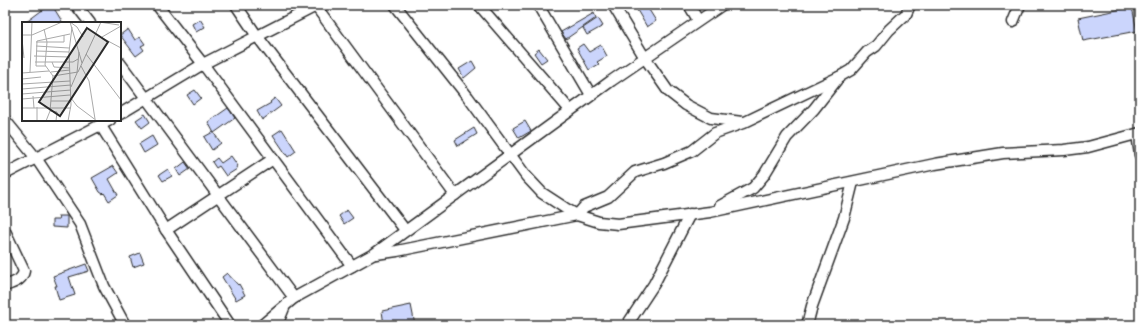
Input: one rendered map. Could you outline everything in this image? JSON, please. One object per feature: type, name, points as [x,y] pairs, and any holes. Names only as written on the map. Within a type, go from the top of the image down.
[{"type":"street","points":[[76,5],[89,22]]},
{"type":"street","points":[[157,5],[203,64],[352,266]]},
{"type":"street","points":[[236,5],[257,36],[405,230]]},
{"type":"street","points":[[121,113],[203,64],[316,5],[455,195]]},
{"type":"street","points":[[395,5],[468,97],[526,176],[542,193],[577,215],[599,222],[618,224],[710,212],[936,164],[1003,153],[1064,150],[1138,134],[1140,155]]},
{"type":"street","points":[[479,5],[570,110]]},
{"type":"street","points":[[538,5],[591,95]]},
{"type":"street","points":[[613,5],[645,58],[668,91],[686,105],[711,118],[743,123]]},
{"type":"street","points":[[689,5],[698,20]]},
{"type":"street","points":[[262,325],[294,298],[374,254],[570,110],[698,20],[722,5]]},
{"type":"street","points":[[374,254],[486,234],[577,215],[584,207],[608,197],[635,172],[664,163],[692,151],[715,133],[743,123],[851,70],[906,14],[910,5]]},
{"type":"street","points":[[1013,22],[1020,5]]},
{"type":"street","points":[[121,64],[294,298]]},
{"type":"street","points":[[710,212],[753,188],[764,175],[787,137],[814,109],[839,77]]},
{"type":"street","points":[[5,120],[36,158],[80,224],[104,286],[125,325]]},
{"type":"street","points":[[5,174],[108,121]]},
{"type":"street","points":[[101,126],[166,230],[230,325]]},
{"type":"street","points":[[166,230],[273,159]]},
{"type":"street","points":[[807,325],[812,306],[844,218],[853,182]]},
{"type":"street","points":[[627,325],[654,284],[690,214]]},
{"type":"street","points":[[5,231],[24,271],[23,276],[18,280],[5,286]]},
{"type":"street","points":[[277,325],[284,306]]},
{"type":"building","points":[[52,5],[62,22],[26,22]]},
{"type":"building","points":[[634,5],[646,5],[656,21],[647,27]]},
{"type":"building","points":[[1132,7],[1137,31],[1083,41],[1078,18]]},
{"type":"building","points":[[594,13],[596,18],[566,39],[561,32]]},
{"type":"building","points":[[598,18],[603,26],[587,35],[583,28]]},
{"type":"building","points":[[200,19],[205,27],[196,32],[192,24]]},
{"type":"building","points":[[128,29],[135,40],[140,37],[145,44],[141,46],[144,50],[136,56],[121,34]]},
{"type":"building","points":[[583,44],[589,52],[601,45],[607,56],[597,62],[599,64],[589,70],[577,48]]},
{"type":"building","points":[[539,49],[547,59],[541,63],[534,53]]},
{"type":"building","points":[[472,61],[476,68],[464,78],[459,69]]},
{"type":"building","points":[[195,90],[201,98],[193,104],[187,95]]},
{"type":"building","points":[[275,98],[281,106],[262,120],[257,111],[271,103],[270,102]]},
{"type":"building","points":[[228,108],[235,118],[214,133],[208,122]]},
{"type":"building","points":[[145,114],[150,122],[142,128],[136,120]]},
{"type":"building","points":[[525,121],[531,131],[519,138],[513,128]]},
{"type":"building","points":[[474,128],[477,134],[458,146],[455,140]]},
{"type":"building","points":[[282,129],[296,151],[288,157],[273,135]]},
{"type":"building","points":[[213,132],[221,143],[212,150],[204,137]]},
{"type":"building","points":[[152,136],[157,145],[144,153],[139,144]]},
{"type":"building","points":[[231,156],[238,166],[236,167],[237,169],[226,176],[219,166],[216,168],[212,162],[217,158],[221,163]]},
{"type":"building","points":[[185,162],[190,169],[180,176],[176,169]]},
{"type":"building","points":[[113,166],[118,173],[109,179],[118,195],[109,201],[104,193],[103,194],[100,192],[92,178]]},
{"type":"building","points":[[168,169],[172,176],[163,181],[159,175]]},
{"type":"building","points":[[347,210],[353,218],[344,224],[339,216]]},
{"type":"building","points":[[58,216],[67,216],[67,228],[52,227],[52,220],[59,220]]},
{"type":"building","points":[[140,253],[144,263],[133,267],[130,257]]},
{"type":"building","points":[[86,264],[89,271],[69,277],[75,295],[59,300],[55,286],[57,286],[53,276]]},
{"type":"building","points":[[227,273],[238,285],[239,284],[245,295],[236,300],[222,277]]},
{"type":"building","points":[[411,305],[415,325],[384,325],[382,311]]}]
